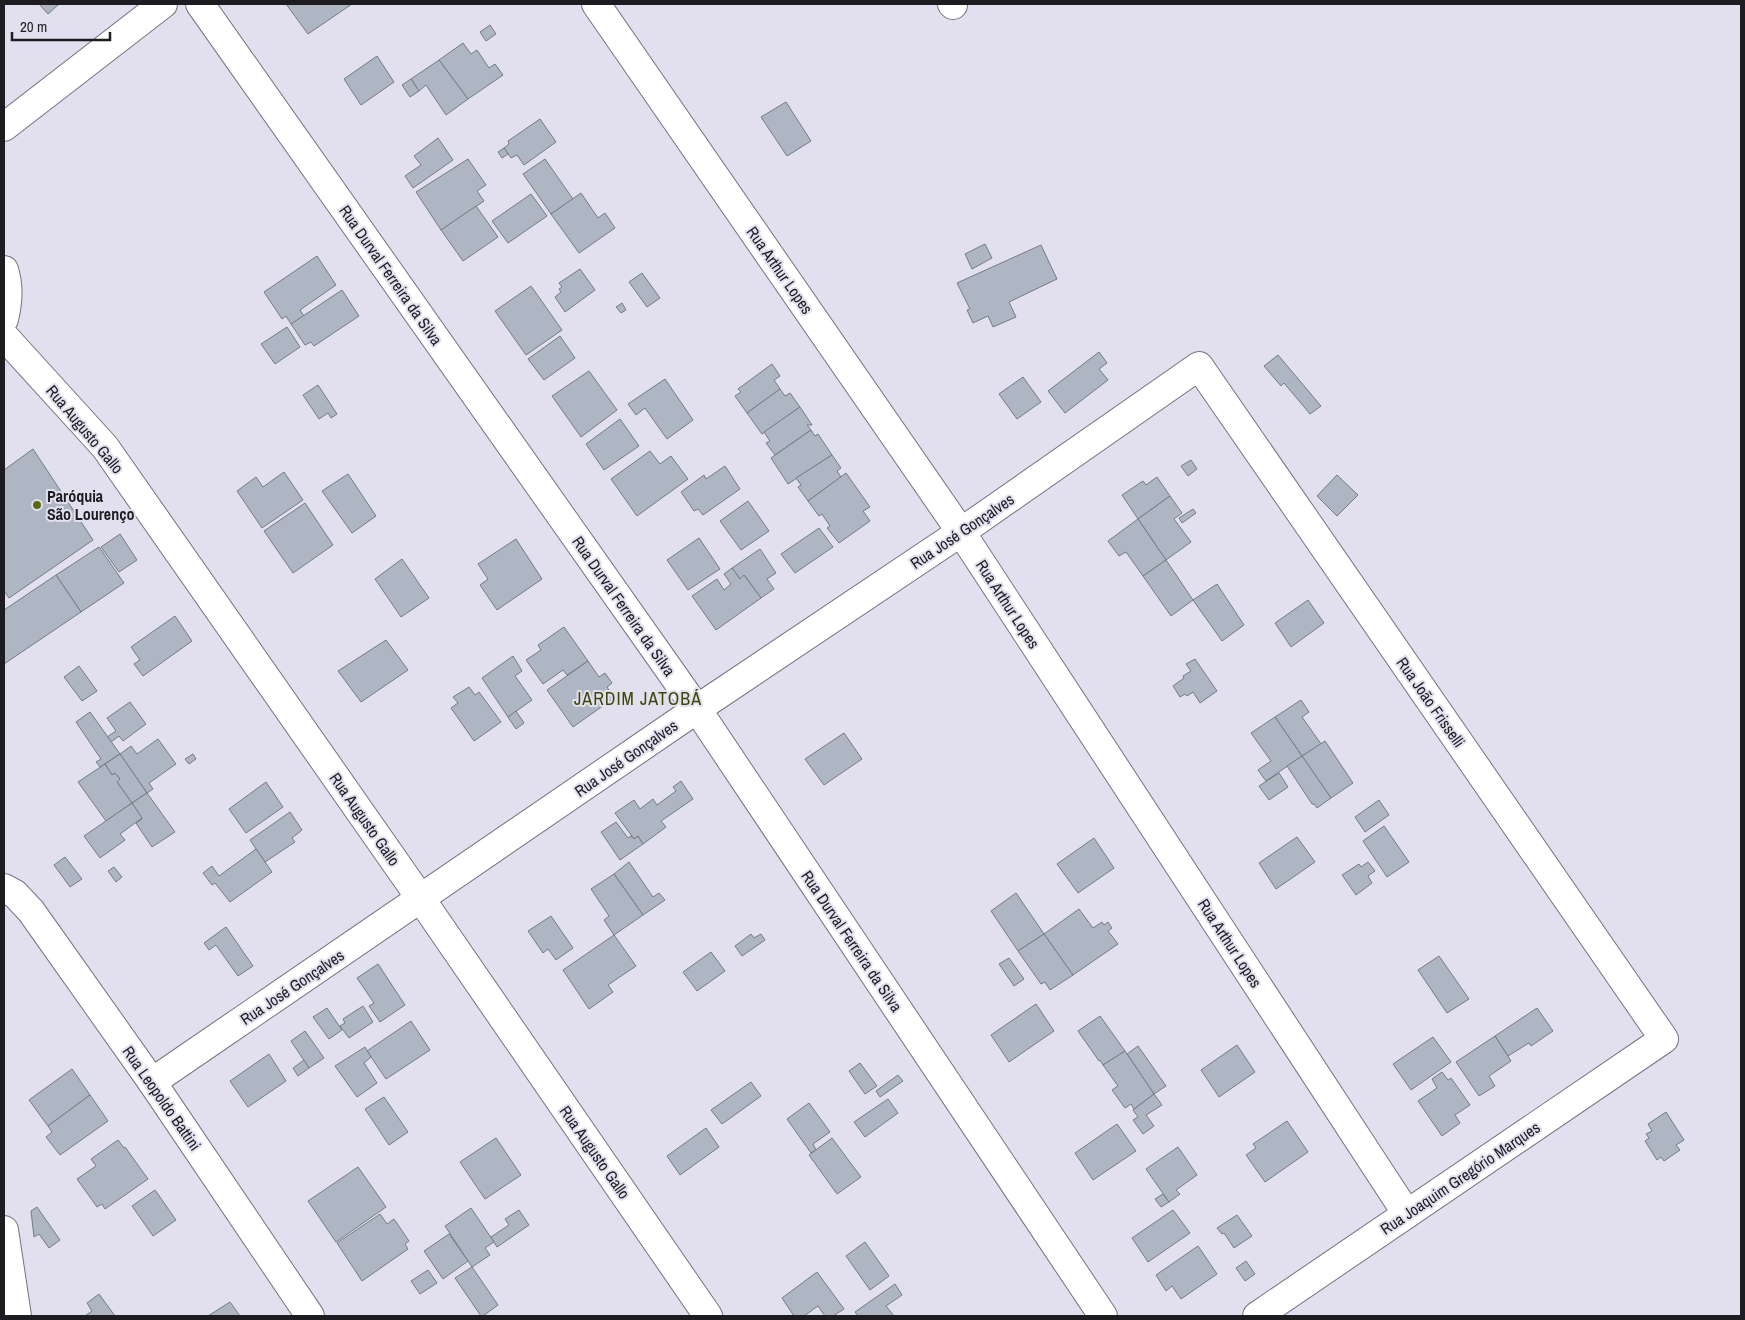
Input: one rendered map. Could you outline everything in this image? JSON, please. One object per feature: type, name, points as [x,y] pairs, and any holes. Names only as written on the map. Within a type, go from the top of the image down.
[{"type":"street","name":"Rua Durval Ferreira da Silva","points":[[200,4],[696,709],[1103,1316]]},
{"type":"street","name":"Rua Arthur Lopes","points":[[596,4],[962,532],[1408,1214]]},
{"type":"street","points":[[4,128],[153,7]]},
{"type":"street","points":[[4,270],[7,305],[4,319]]},
{"type":"street","name":"Rua Augusto Gallo","points":[[4,336],[105,447],[421,899],[708,1316]]},
{"type":"street","name":"Rua José Gonçalves","points":[[152,1082],[696,709],[962,532],[1199,366]]},
{"type":"street","name":"Rua João Frisselli","points":[[1199,366],[1664,1039]]},
{"type":"street","name":"Rua Leopoldo Battini","points":[[4,888],[15,894],[30,911],[152,1082],[310,1316]]},
{"type":"street","name":"Rua Joaquim Gregório Marques","points":[[1257,1316],[1664,1039]]},
{"type":"street","points":[[4,1230],[17,1316]]},
{"type":"building","points":[[39,4],[59,4],[48,14]]},
{"type":"building","points":[[286,4],[352,4],[308,34]]},
{"type":"building","points":[[490,25],[496,34],[486,41],[480,32]]},
{"type":"building","points":[[463,43],[471,54],[477,50],[489,68],[495,64],[503,75],[468,99],[439,60]]},
{"type":"building","points":[[377,56],[394,82],[361,105],[344,79]]},
{"type":"building","points":[[439,60],[468,99],[446,115],[426,85],[419,91],[411,79]]},
{"type":"building","points":[[411,79],[419,91],[410,97],[402,85]]},
{"type":"building","points":[[786,102],[811,141],[787,156],[761,117]]},
{"type":"building","points":[[540,119],[556,142],[524,165],[517,155],[511,158],[504,148],[509,144],[508,141]]},
{"type":"building","points":[[438,138],[453,160],[413,188],[405,176],[421,165],[414,156]]},
{"type":"building","points":[[504,148],[508,154],[502,158],[498,152]]},
{"type":"building","points":[[468,159],[486,185],[477,191],[484,201],[441,230],[416,192]]},
{"type":"building","points":[[545,159],[573,199],[551,214],[523,174]]},
{"type":"building","points":[[581,193],[598,218],[605,213],[615,228],[579,253],[551,214]]},
{"type":"building","points":[[531,194],[547,216],[508,243],[492,221]]},
{"type":"building","points":[[476,206],[498,237],[463,261],[441,230]]},
{"type":"building","points":[[985,244],[992,258],[972,269],[965,254]]},
{"type":"building","points":[[1041,245],[1057,279],[1009,302],[1016,317],[993,327],[988,316],[973,323],[967,310],[970,309],[957,283]]},
{"type":"building","points":[[317,256],[336,285],[300,310],[304,316],[291,324],[286,316],[282,319],[264,292]]},
{"type":"building","points":[[580,269],[595,290],[565,312],[555,297],[561,292],[559,289],[562,287],[559,283]]},
{"type":"building","points":[[642,273],[660,298],[647,307],[629,282]]},
{"type":"building","points":[[531,286],[562,330],[526,355],[495,311]]},
{"type":"building","points":[[342,290],[359,316],[314,346],[311,342],[305,345],[291,324]]},
{"type":"building","points":[[622,303],[626,310],[621,313],[616,307]]},
{"type":"building","points":[[287,327],[300,347],[275,364],[261,344]]},
{"type":"building","points":[[560,336],[575,358],[544,380],[528,359]]},
{"type":"building","points":[[1099,352],[1107,363],[1099,369],[1108,380],[1065,413],[1048,391]]},
{"type":"building","points":[[1278,355],[1321,406],[1310,414],[1284,383],[1281,386],[1264,366]]},
{"type":"building","points":[[772,364],[780,376],[774,380],[780,389],[747,413],[735,396],[741,392],[738,389]]},
{"type":"building","points":[[589,371],[617,410],[581,437],[552,396]]},
{"type":"building","points":[[1023,377],[1041,402],[1017,419],[999,394]]},
{"type":"building","points":[[665,379],[693,420],[667,439],[645,408],[636,415],[628,404]]},
{"type":"building","points":[[318,385],[337,414],[331,418],[328,413],[319,419],[303,395]]},
{"type":"building","points":[[780,389],[785,396],[790,393],[800,407],[762,434],[747,413]]},
{"type":"building","points":[[800,407],[812,425],[807,425],[811,430],[775,455],[766,443],[770,441],[764,432]]},
{"type":"building","points":[[620,419],[639,446],[604,470],[586,444]]},
{"type":"building","points":[[811,430],[815,436],[818,434],[832,455],[788,484],[771,458]]},
{"type":"building","name":"Paróquia São Lourenço","points":[[33,449],[93,540],[9,598],[4,591],[4,470]]},
{"type":"building","points":[[650,451],[660,464],[671,456],[688,479],[637,516],[611,479]]},
{"type":"building","points":[[832,455],[841,468],[837,471],[841,477],[808,501],[798,487],[801,485],[796,478]]},
{"type":"building","points":[[1191,460],[1197,469],[1188,476],[1181,466]]},
{"type":"building","points":[[725,466],[740,489],[703,515],[698,509],[694,511],[681,492],[704,475],[706,479]]},
{"type":"building","points":[[284,472],[303,500],[262,528],[237,491],[256,477],[263,487]]},
{"type":"building","points":[[846,473],[870,507],[863,511],[870,521],[839,543],[827,528],[830,526],[822,514],[819,516],[808,501]]},
{"type":"building","points":[[348,474],[376,516],[352,533],[322,491]]},
{"type":"building","points":[[1337,475],[1358,495],[1337,516],[1317,496]]},
{"type":"building","points":[[1157,477],[1170,496],[1138,519],[1122,495],[1143,481],[1146,485]]},
{"type":"building","points":[[1170,496],[1182,513],[1174,519],[1191,542],[1166,560],[1138,519]]},
{"type":"building","points":[[748,501],[769,531],[741,550],[720,521]]},
{"type":"building","points":[[305,503],[333,545],[293,573],[264,531]]},
{"type":"building","points":[[1193,509],[1196,513],[1182,523],[1179,518]]},
{"type":"building","points":[[1138,519],[1166,560],[1143,576],[1126,552],[1119,556],[1108,541]]},
{"type":"building","points":[[819,528],[833,547],[795,573],[781,554]]},
{"type":"building","points":[[120,534],[137,560],[119,572],[101,547]]},
{"type":"building","points":[[699,538],[720,569],[688,590],[667,560]]},
{"type":"building","points":[[516,539],[542,579],[497,610],[480,585],[488,579],[478,564]]},
{"type":"building","points":[[99,547],[124,583],[81,612],[56,575]]},
{"type":"building","points":[[760,549],[776,573],[767,579],[774,589],[761,598],[744,575],[740,579],[732,568]]},
{"type":"building","points":[[402,559],[429,598],[401,617],[375,579]]},
{"type":"building","points":[[1166,560],[1193,600],[1171,616],[1143,576]]},
{"type":"building","points":[[732,568],[740,579],[744,575],[761,598],[716,630],[692,596],[717,579],[724,590],[731,584],[724,574]]},
{"type":"building","points":[[56,575],[81,612],[4,664],[4,610]]},
{"type":"building","points":[[1217,584],[1244,625],[1222,641],[1193,600]]},
{"type":"building","points":[[1308,600],[1324,623],[1291,647],[1275,623]]},
{"type":"building","points":[[175,616],[192,641],[143,676],[134,664],[140,660],[131,647]]},
{"type":"building","points":[[564,627],[588,661],[567,675],[563,670],[543,684],[526,660],[541,650],[538,645]]},
{"type":"building","points":[[386,640],[408,670],[361,702],[338,671]]},
{"type":"building","points":[[513,656],[522,671],[515,676],[532,700],[508,717],[482,678]]},
{"type":"building","points":[[1195,659],[1217,691],[1200,703],[1193,692],[1187,696],[1185,694],[1180,697],[1173,686],[1191,671],[1186,664]]},
{"type":"building","points":[[588,661],[599,677],[605,673],[612,683],[607,687],[614,698],[573,727],[547,690]]},
{"type":"building","points":[[79,666],[97,691],[82,701],[64,677]]},
{"type":"building","points":[[469,687],[475,695],[479,692],[501,722],[474,741],[451,708],[458,703],[453,697]]},
{"type":"building","points":[[1301,700],[1309,712],[1302,717],[1321,744],[1302,756],[1275,717]]},
{"type":"building","points":[[130,702],[146,724],[123,741],[119,736],[111,742],[107,737],[116,731],[107,718]]},
{"type":"building","points":[[516,711],[524,723],[516,729],[508,717]]},
{"type":"building","points":[[90,712],[120,754],[100,767],[96,762],[101,759],[76,722]]},
{"type":"building","points":[[1275,717],[1302,756],[1266,781],[1258,770],[1271,761],[1251,733]]},
{"type":"building","points":[[844,733],[862,759],[824,785],[805,759]]},
{"type":"building","points":[[158,739],[176,764],[149,783],[153,789],[147,793],[120,754],[131,746],[137,754]]},
{"type":"building","points":[[1325,741],[1353,783],[1331,798],[1302,756]]},
{"type":"building","points":[[120,754],[147,793],[132,803],[117,782],[120,779],[115,773],[112,775],[105,764]]},
{"type":"building","points":[[193,754],[196,759],[189,764],[185,759]]},
{"type":"building","points":[[1302,756],[1331,798],[1317,808],[1312,804],[1287,766]]},
{"type":"building","points":[[105,764],[112,775],[115,773],[120,779],[117,782],[132,803],[106,821],[78,782]]},
{"type":"building","points":[[1279,773],[1288,787],[1269,800],[1259,786]]},
{"type":"building","points":[[681,781],[693,799],[661,821],[666,827],[643,844],[638,836],[634,839],[615,813],[634,800],[640,809],[653,799],[657,805],[676,791],[673,787]]},
{"type":"building","points":[[266,782],[283,807],[246,833],[229,809]]},
{"type":"building","points":[[147,793],[175,832],[152,847],[136,823],[142,819],[132,803]]},
{"type":"building","points":[[1379,800],[1389,815],[1365,832],[1355,817]]},
{"type":"building","points":[[132,803],[142,818],[120,834],[125,840],[100,858],[84,836]]},
{"type":"building","points":[[290,812],[302,830],[292,838],[295,842],[265,862],[250,840]]},
{"type":"building","points":[[616,822],[628,838],[631,836],[634,839],[638,836],[643,844],[620,860],[601,832]]},
{"type":"building","points":[[1384,826],[1409,862],[1387,877],[1363,841]]},
{"type":"building","points":[[1297,837],[1315,862],[1276,889],[1259,863]]},
{"type":"building","points":[[1094,838],[1114,868],[1078,893],[1057,864]]},
{"type":"building","points":[[256,849],[272,872],[230,902],[215,883],[212,885],[203,873],[212,866],[219,876]]},
{"type":"building","points":[[65,857],[82,879],[70,887],[54,865]]},
{"type":"building","points":[[629,862],[653,897],[659,893],[665,900],[643,915],[614,874]]},
{"type":"building","points":[[1368,862],[1375,871],[1368,876],[1372,883],[1356,895],[1342,875],[1359,864],[1361,867]]},
{"type":"building","points":[[114,867],[122,877],[116,882],[108,871]]},
{"type":"building","points":[[614,874],[643,915],[614,935],[604,920],[609,916],[591,889]]},
{"type":"building","points":[[1016,893],[1044,934],[1018,951],[991,911]]},
{"type":"building","points":[[1079,909],[1093,928],[1102,922],[1104,925],[1108,922],[1112,928],[1108,931],[1118,944],[1073,975],[1044,934]]},
{"type":"building","points":[[551,916],[573,948],[556,960],[548,949],[543,953],[528,931]]},
{"type":"building","points":[[226,927],[253,966],[238,976],[216,945],[209,950],[204,943]]},
{"type":"building","points":[[751,934],[754,938],[761,934],[765,940],[742,956],[735,946]]},
{"type":"building","points":[[1044,934],[1073,975],[1050,990],[1045,982],[1041,984],[1018,951]]},
{"type":"building","points":[[614,935],[636,966],[608,985],[613,992],[589,1009],[563,970]]},
{"type":"building","points":[[711,952],[725,971],[697,991],[683,972]]},
{"type":"building","points":[[1439,956],[1469,999],[1447,1013],[1418,970]]},
{"type":"building","points":[[1009,958],[1024,979],[1014,986],[999,964]]},
{"type":"building","points":[[378,964],[405,1005],[380,1022],[369,1006],[374,1003],[357,978]]},
{"type":"building","points":[[1036,1004],[1054,1031],[1009,1062],[991,1035]]},
{"type":"building","points":[[363,1006],[373,1022],[349,1038],[340,1026],[345,1023],[343,1019]]},
{"type":"building","points":[[327,1008],[342,1030],[329,1039],[313,1017]]},
{"type":"building","points":[[1537,1008],[1553,1031],[1531,1046],[1529,1043],[1508,1056],[1495,1036]]},
{"type":"building","points":[[1100,1016],[1125,1051],[1103,1065],[1078,1031]]},
{"type":"building","points":[[411,1021],[430,1050],[386,1079],[367,1051]]},
{"type":"building","points":[[305,1031],[324,1058],[309,1068],[291,1041]]},
{"type":"building","points":[[1495,1036],[1511,1061],[1489,1076],[1495,1086],[1479,1096],[1456,1062]]},
{"type":"building","points":[[1433,1037],[1451,1062],[1411,1090],[1393,1064]]},
{"type":"building","points":[[1237,1045],[1255,1072],[1219,1097],[1201,1070]]},
{"type":"building","points":[[1138,1046],[1166,1086],[1154,1094],[1127,1054]]},
{"type":"building","points":[[365,1047],[371,1057],[364,1063],[377,1083],[357,1097],[335,1066]]},
{"type":"building","points":[[1125,1051],[1154,1094],[1134,1109],[1131,1104],[1125,1108],[1112,1090],[1118,1086],[1103,1065]]},
{"type":"building","points":[[269,1054],[286,1081],[248,1107],[230,1081]]},
{"type":"building","points":[[304,1060],[309,1068],[298,1076],[293,1068]]},
{"type":"building","points":[[860,1063],[877,1086],[865,1094],[849,1071]]},
{"type":"building","points":[[72,1069],[90,1095],[48,1126],[29,1100]]},
{"type":"building","points":[[1442,1072],[1448,1080],[1451,1078],[1470,1105],[1455,1115],[1460,1123],[1442,1136],[1418,1101],[1437,1088],[1432,1079]]},
{"type":"building","points":[[898,1075],[903,1081],[880,1097],[876,1091]]},
{"type":"building","points":[[751,1082],[761,1096],[722,1124],[711,1110]]},
{"type":"building","points":[[1154,1094],[1162,1105],[1146,1115],[1154,1126],[1143,1134],[1133,1120],[1138,1117],[1133,1110]]},
{"type":"building","points":[[90,1095],[108,1121],[60,1155],[46,1137],[52,1132],[48,1126]]},
{"type":"building","points":[[384,1097],[408,1132],[389,1145],[365,1109]]},
{"type":"building","points":[[888,1099],[898,1113],[865,1137],[854,1122]]},
{"type":"building","points":[[809,1103],[830,1132],[813,1144],[816,1150],[811,1153],[787,1119]]},
{"type":"building","points":[[1666,1112],[1684,1140],[1676,1145],[1680,1150],[1664,1161],[1661,1157],[1657,1160],[1645,1141],[1649,1138],[1646,1134],[1652,1131],[1648,1124]]},
{"type":"building","points":[[1287,1121],[1308,1152],[1265,1182],[1246,1155],[1256,1148],[1253,1144]]},
{"type":"building","points":[[1117,1124],[1136,1151],[1093,1180],[1075,1153]]},
{"type":"building","points":[[706,1128],[719,1147],[680,1175],[667,1156]]},
{"type":"building","points":[[496,1138],[521,1175],[485,1199],[460,1162]]},
{"type":"building","points":[[832,1138],[861,1177],[837,1194],[809,1155]]},
{"type":"building","points":[[118,1140],[148,1179],[105,1209],[102,1204],[97,1207],[77,1179],[96,1166],[91,1159]]},
{"type":"building","points":[[1178,1147],[1197,1175],[1176,1190],[1180,1194],[1169,1202],[1146,1169]]},
{"type":"building","points":[[358,1167],[386,1207],[336,1242],[308,1201]]},
{"type":"building","points":[[155,1190],[176,1220],[153,1236],[132,1206]]},
{"type":"building","points":[[1163,1194],[1169,1202],[1161,1207],[1155,1199]]},
{"type":"building","points":[[37,1207],[60,1240],[49,1248],[39,1234],[34,1237],[31,1211]]},
{"type":"building","points":[[471,1208],[494,1242],[485,1248],[490,1255],[472,1267],[445,1226]]},
{"type":"building","points":[[519,1210],[529,1225],[497,1247],[491,1237],[509,1225],[505,1219]]},
{"type":"building","points":[[1173,1210],[1190,1233],[1148,1262],[1132,1238]]},
{"type":"building","points":[[380,1214],[387,1224],[394,1219],[409,1241],[405,1244],[408,1249],[362,1281],[337,1243]]},
{"type":"building","points":[[1237,1215],[1252,1236],[1234,1248],[1224,1233],[1222,1234],[1217,1228]]},
{"type":"building","points":[[449,1234],[468,1261],[443,1279],[424,1251]]},
{"type":"building","points":[[865,1242],[889,1276],[870,1290],[846,1256]]},
{"type":"building","points":[[1198,1246],[1217,1274],[1181,1299],[1172,1286],[1166,1291],[1156,1275]]},
{"type":"building","points":[[1246,1261],[1255,1274],[1245,1281],[1236,1268]]},
{"type":"building","points":[[472,1267],[498,1305],[483,1316],[481,1316],[455,1278]]},
{"type":"building","points":[[428,1270],[437,1283],[420,1294],[411,1281]]},
{"type":"building","points":[[817,1272],[844,1309],[833,1316],[825,1316],[818,1306],[804,1316],[794,1316],[782,1298]]},
{"type":"building","points":[[895,1284],[902,1295],[886,1306],[894,1316],[858,1316],[855,1312]]},
{"type":"building","points":[[99,1294],[115,1316],[85,1316],[92,1311],[87,1303]]},
{"type":"building","points":[[230,1302],[240,1316],[208,1316]]},
{"type":"place","name":"Paróquia São Lourenço","points":[[37,505]]},
{"type":"district","name":"JARDIM JATOBÁ","points":[[638,699]]}]
